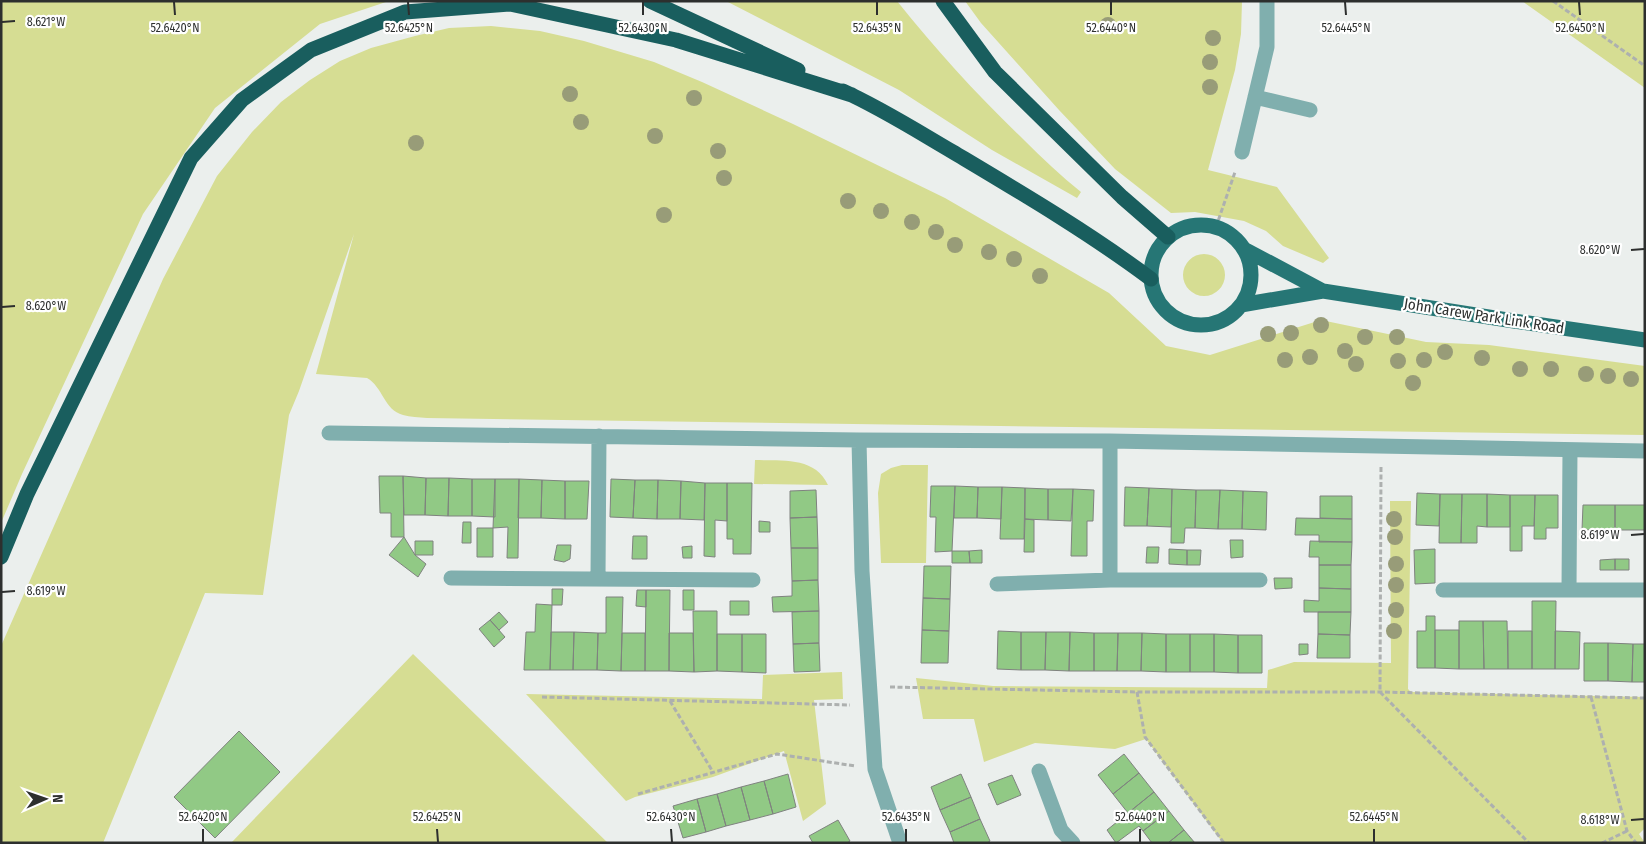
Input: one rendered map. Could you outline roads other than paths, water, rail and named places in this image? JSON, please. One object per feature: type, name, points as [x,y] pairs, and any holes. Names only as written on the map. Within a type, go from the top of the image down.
[{"type":"highway","points":[[650,1],[852,94],[1014,188],[1126,260],[1151,279]]},
{"type":"highway","points":[[943,1],[995,72],[1122,196],[1168,237]]},
{"type":"highway","points":[[1,557],[27,494],[191,158],[242,100],[311,50],[405,12],[510,4],[676,40],[852,94]]},
{"type":"main road","points":[[1199,225],[1216,227],[1227,232],[1236,240],[1244,249],[1249,262],[1251,277],[1248,292],[1241,305],[1230,315],[1217,322],[1202,325],[1187,323],[1174,317],[1162,306],[1155,294],[1151,279],[1152,267],[1155,256],[1168,237],[1183,228],[1199,225]]},
{"type":"main road","name":"John Carew Park Link Road","points":[[1244,249],[1323,291]]},
{"type":"main road","name":"John Carew Park Link Road","points":[[1241,305],[1323,291],[1645,340]]},
{"type":"street","points":[[1242,152],[1267,47],[1267,1]]},
{"type":"street","points":[[1255,97],[1310,110]]},
{"type":"street","points":[[329,433],[859,440],[1110,441],[1645,451]]},
{"type":"street","points":[[598,578],[599,436]]},
{"type":"street","points":[[859,440],[862,571],[875,769],[900,843]]},
{"type":"street","points":[[1110,441],[1110,580]]},
{"type":"street","points":[[1569,590],[1570,450]]},
{"type":"street","points":[[451,578],[753,580]]},
{"type":"street","points":[[997,584],[1110,580],[1260,580]]},
{"type":"street","points":[[1443,590],[1645,590]]},
{"type":"street","points":[[1040,771],[1061,830],[1073,843]]}]
